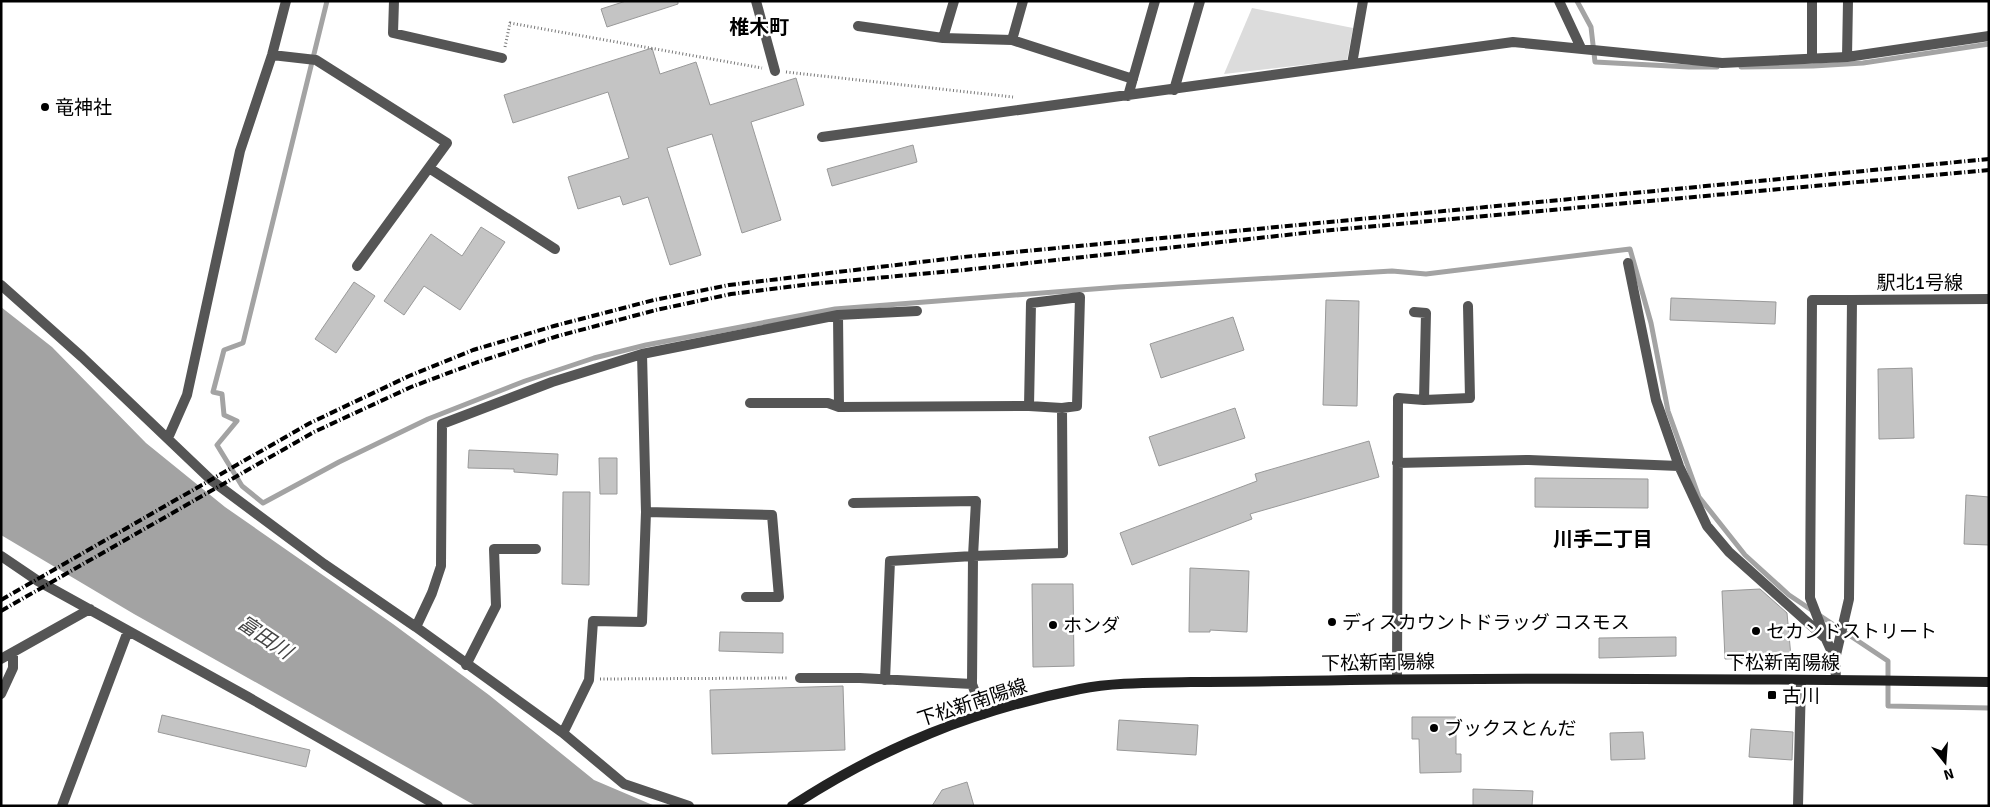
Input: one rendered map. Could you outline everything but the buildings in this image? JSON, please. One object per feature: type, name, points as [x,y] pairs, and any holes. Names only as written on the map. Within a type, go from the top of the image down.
[{"type":"main road","name":"下松新南陽線","points":[[792,806],[825,784],[913,739],[1022,702],[1084,688],[1146,683],[1398,679],[1989,682]]},
{"type":"street","points":[[168,438],[187,395],[240,151],[272,55],[286,1]]},
{"type":"street","points":[[394,1],[393,33],[502,58]]},
{"type":"street","points":[[756,1],[775,71]]},
{"type":"street","points":[[943,38],[954,1]]},
{"type":"street","points":[[1012,40],[1023,1]]},
{"type":"street","points":[[1128,96],[1155,1]]},
{"type":"street","points":[[1174,90],[1200,1]]},
{"type":"street","points":[[1352,64],[1363,1]]},
{"type":"street","points":[[1560,1],[1582,48]]},
{"type":"street","points":[[1812,1],[1812,58]]},
{"type":"street","points":[[1848,1],[1848,57]]},
{"type":"street","points":[[858,26],[943,38],[1012,40],[1133,78]]},
{"type":"street","points":[[822,137],[1513,42],[1722,63],[1848,57],[1989,36]]},
{"type":"street","points":[[272,55],[316,60],[447,143],[357,266]]},
{"type":"street","points":[[429,168],[555,249]]},
{"type":"street","points":[[1628,263],[1656,400],[1679,466],[1707,526],[1729,552],[1825,637],[1835,659]]},
{"type":"street","points":[[1,285],[212,480],[324,564],[416,627],[466,665],[563,733],[624,784],[689,806]]},
{"type":"street","points":[[750,403],[828,403],[840,407],[1029,406],[1062,408],[1077,406],[1080,297],[1032,303],[1029,406]]},
{"type":"street","name":"駅北1号線","points":[[1825,637],[1810,598],[1812,300],[1989,299]]},
{"type":"street","points":[[1836,680],[1835,659],[1849,599],[1852,300]]},
{"type":"street","points":[[1398,679],[1398,398],[1424,400],[1470,398],[1468,306]]},
{"type":"street","points":[[416,627],[432,593],[441,566],[442,424],[552,382],[642,354],[838,314],[917,311]]},
{"type":"street","points":[[1414,312],[1426,313],[1424,400]]},
{"type":"street","points":[[838,314],[840,407]]},
{"type":"street","points":[[563,733],[589,680],[593,621],[642,622],[646,512],[642,354]]},
{"type":"street","points":[[885,680],[890,562],[973,556],[1063,553],[1062,408]]},
{"type":"street","points":[[1397,463],[1529,460],[1679,466]]},
{"type":"street","points":[[852,503],[976,501],[973,556],[972,684],[983,714]]},
{"type":"street","points":[[646,512],[772,515],[779,597],[746,597]]},
{"type":"street","points":[[466,665],[496,606],[494,549],[536,549]]},
{"type":"street","points":[[1,556],[38,581],[128,632],[248,696],[438,806]]},
{"type":"street","points":[[1,659],[90,609]]},
{"type":"street","points":[[62,806],[128,632]]},
{"type":"street","points":[[1,694],[13,668],[13,653]]},
{"type":"street","points":[[800,678],[860,678],[972,684]]},
{"type":"street","points":[[1798,806],[1801,680]]},
{"type":"path","points":[[589,680],[800,678]]},
{"type":"shaded area","points":[[1252,8],[1353,28],[1347,60],[1224,74]]},
{"type":"water","name":"富田川","points":[[1,307],[52,347],[146,443],[225,507],[393,624],[489,695],[594,780],[655,806],[476,806],[134,614],[1,535]]},
{"type":"waterway","points":[[327,1],[243,343],[224,350],[213,392],[222,394],[224,415],[237,421],[217,445],[242,486],[263,503],[339,462],[428,419],[525,381],[594,358],[646,345],[835,309],[1119,287],[1392,271],[1426,274],[1630,249],[1651,323],[1668,411],[1699,497],[1745,555],[1789,595],[1888,661],[1888,706],[1989,708]]},
{"type":"waterway","points":[[1577,1],[1591,27],[1595,62],[1717,67]]},
{"type":"waterway","points":[[1741,67],[1863,63],[1989,44]]},
{"type":"railway","points":[[1,600],[310,423],[409,376],[473,350],[554,326],[654,300],[729,285],[963,257],[1989,159]]},
{"type":"railway","points":[[1,611],[314,432],[411,387],[478,362],[558,336],[656,310],[731,294],[811,284],[964,270],[1332,230],[1989,170]]},
{"type":"place","name":"竜神社","points":[[45,107]]},
{"type":"place","name":"ディスカウントドラッグ コスモス","points":[[1332,622]]},
{"type":"place","name":"ホンダ","points":[[1053,625]]},
{"type":"place","name":"セカンドストリート","points":[[1756,631]]},
{"type":"place","name":"古川","points":[[1772,695]]},
{"type":"place","name":"ブックスとんだ","points":[[1434,728]]},
{"type":"district","name":"椎木町","points":[[759,27]]},
{"type":"district","name":"川手二丁目","points":[[1603,539]]}]
